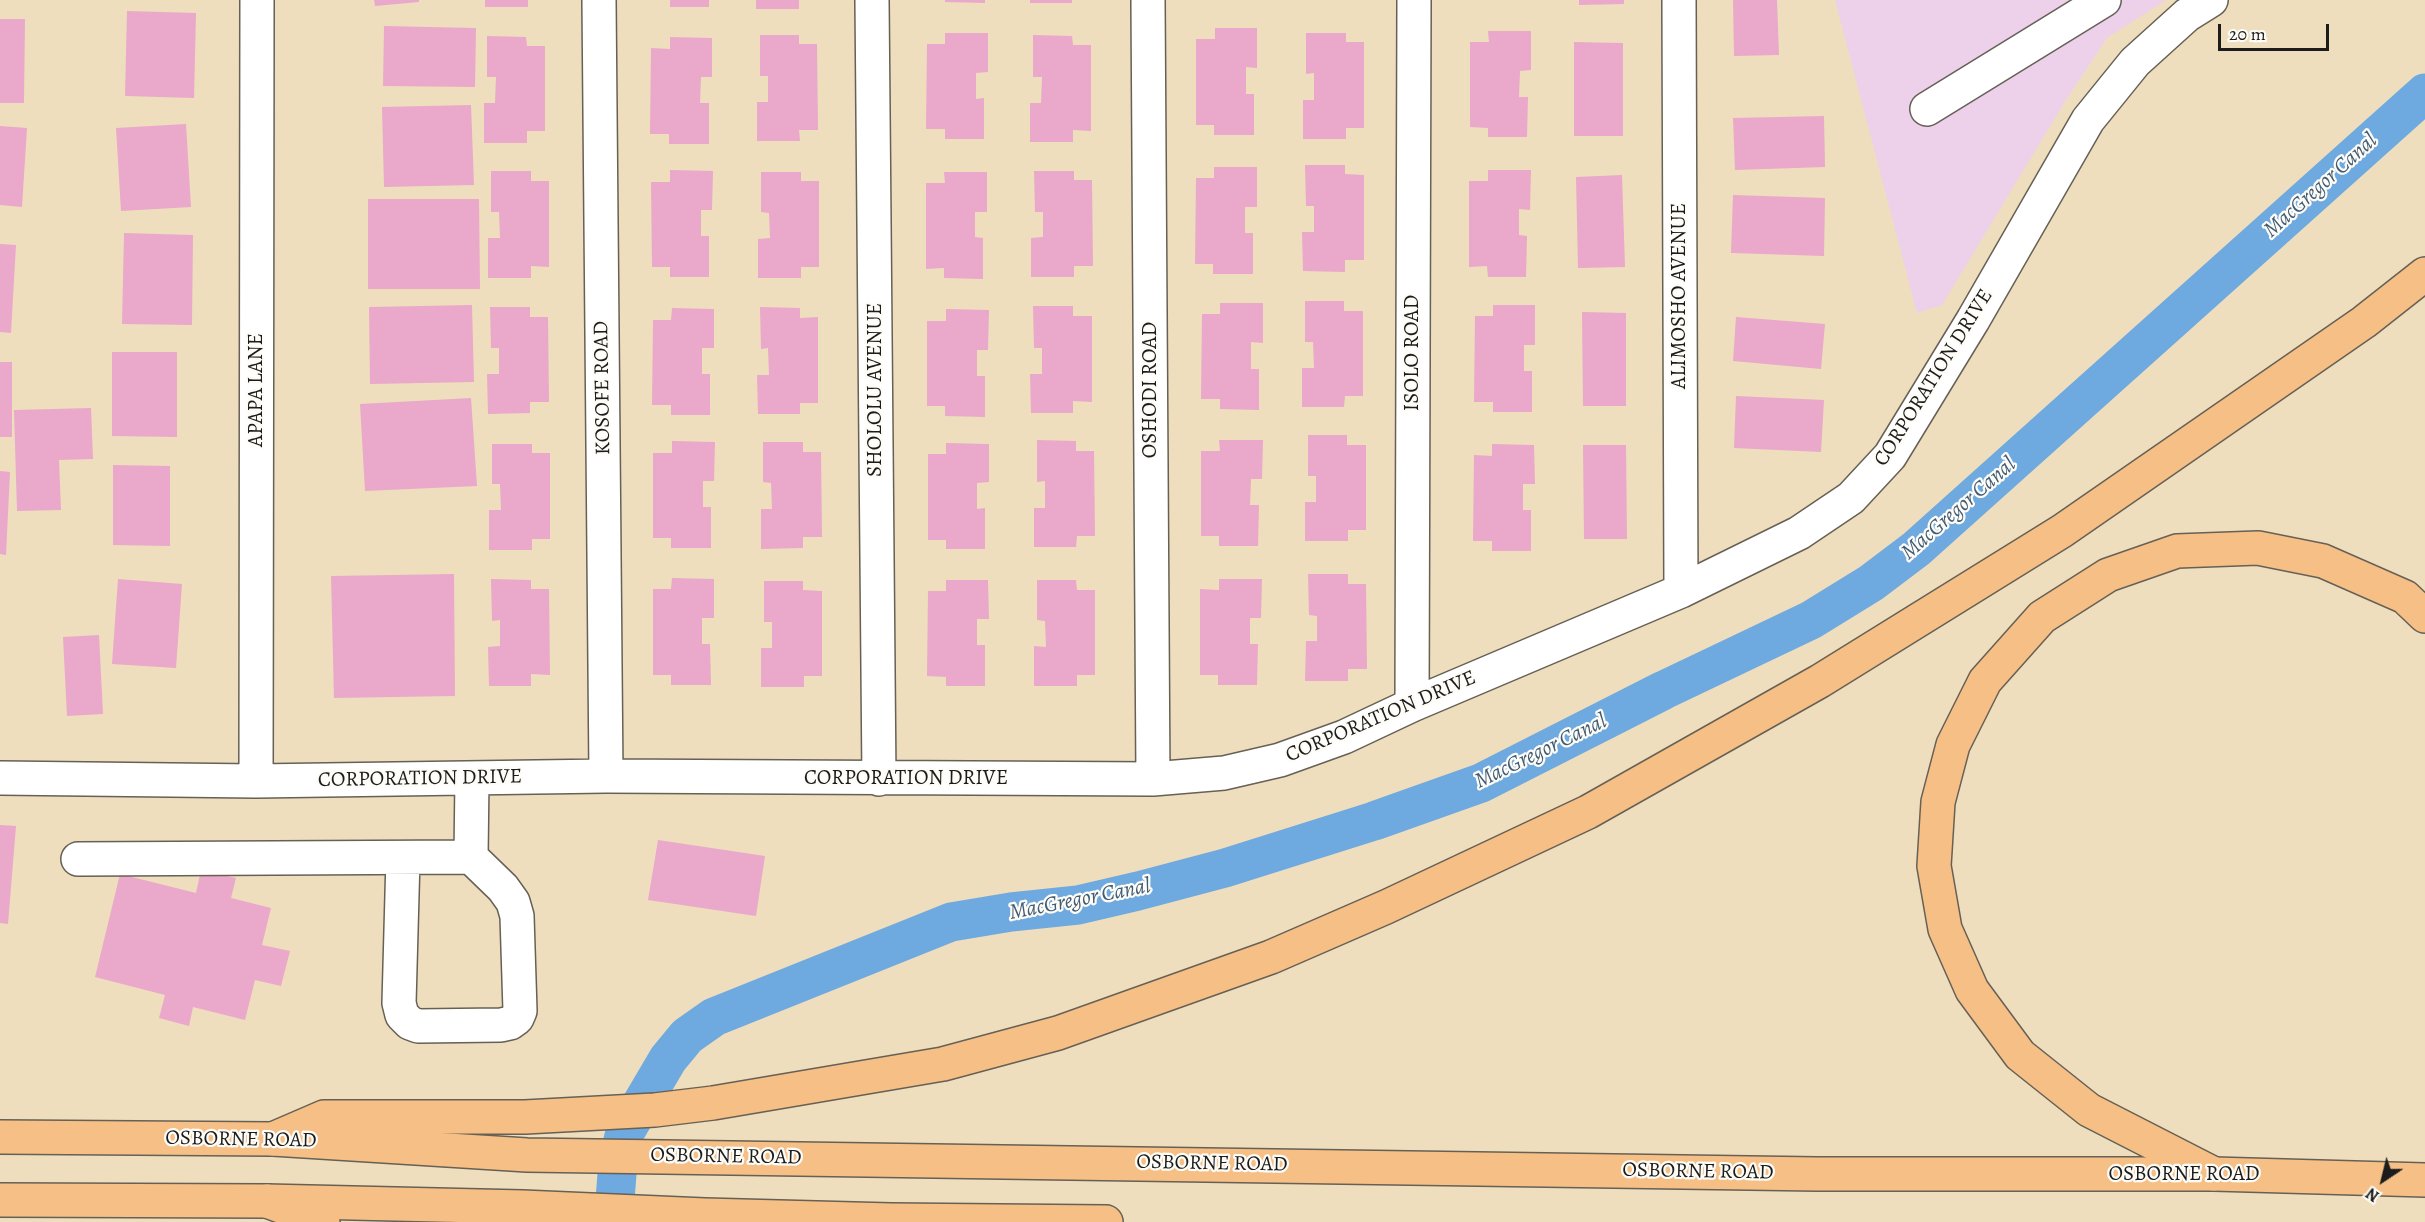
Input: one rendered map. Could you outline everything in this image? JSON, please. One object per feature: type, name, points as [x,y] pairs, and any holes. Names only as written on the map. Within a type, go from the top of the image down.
[{"type":"main road","points":[[273,1139],[324,1117],[525,1117],[655,1110],[713,1103],[943,1064],[1058,1033],[1271,957],[1386,907],[1588,812],[1820,681],[2062,531],[2364,322],[2425,274]]},
{"type":"main road","points":[[2214,1174],[2088,1110],[2020,1055],[1972,990],[1945,929],[1934,866],[1938,802],[1953,745],[1984,681],[2042,617],[2108,575],[2177,551],[2258,548],[2323,561],[2405,597],[2425,616]]},
{"type":"main road","name":"OSBORNE ROAD","points":[[0,1137],[273,1139],[527,1155],[1817,1174],[2214,1174],[2425,1180]]},
{"type":"main road","points":[[0,1200],[523,1207],[891,1220],[1106,1222]]},
{"type":"main road","points":[[267,1202],[323,1222]]},
{"type":"street","name":"APAPA LANE","points":[[256,781],[258,0]]},
{"type":"street","name":"KOSOFE ROAD","points":[[599,0],[606,776]]},
{"type":"street","name":"SHOLOLU AVENUE","points":[[872,0],[879,779]]},
{"type":"street","name":"OSHODI ROAD","points":[[1148,0],[1154,779]]},
{"type":"street","name":"ISOLO ROAD","points":[[1412,705],[1414,0]]},
{"type":"street","name":"ALIMOSHO AVENUE","points":[[1679,0],[1681,591]]},
{"type":"street","points":[[1927,109],[2104,0]]},
{"type":"street","name":"CORPORATION DRIVE","points":[[0,777],[256,781],[606,776],[1154,779],[1224,773],[1280,760],[1344,736],[1681,591],[1799,533],[1851,498],[1890,456],[1973,320],[2088,120],[2136,62],[2187,15],[2211,0]]},
{"type":"street","points":[[471,857],[472,778]]},
{"type":"street","points":[[78,859],[471,857],[503,888],[513,902],[517,916],[520,1011],[517,1018],[510,1023],[418,1026],[410,1023],[402,1015],[399,1003],[403,858]]},
{"type":"shaded area","points":[[1835,0],[2166,0],[2107,38],[2066,100],[1942,305],[1917,313]]},
{"type":"building","points":[[374,0],[419,0],[419,2],[375,6]]},
{"type":"building","points":[[485,0],[528,0],[528,7],[485,7]]},
{"type":"building","points":[[670,0],[709,0],[709,7],[670,7]]},
{"type":"building","points":[[756,0],[799,0],[799,9],[756,9]]},
{"type":"building","points":[[945,0],[985,0],[985,3],[945,2]]},
{"type":"building","points":[[1030,0],[1072,0],[1072,3],[1030,3]]},
{"type":"building","points":[[1579,0],[1624,0],[1624,4],[1579,5]]},
{"type":"building","points":[[1733,0],[1777,0],[1779,55],[1734,56]]},
{"type":"building","points":[[127,11],[196,13],[194,98],[125,96]]},
{"type":"building","points":[[0,19],[25,19],[24,103],[0,103]]},
{"type":"building","points":[[384,26],[476,28],[475,87],[383,86]]},
{"type":"building","points":[[1215,28],[1257,28],[1257,68],[1246,67],[1246,94],[1254,94],[1254,135],[1214,135],[1214,125],[1196,125],[1196,39],[1215,39]]},
{"type":"building","points":[[1488,31],[1531,31],[1531,70],[1520,71],[1519,97],[1528,97],[1527,137],[1488,137],[1488,128],[1470,127],[1470,42],[1489,42]]},
{"type":"building","points":[[945,33],[988,33],[988,72],[976,73],[976,99],[984,98],[984,139],[945,139],[945,129],[926,129],[927,44],[945,44]]},
{"type":"building","points":[[1306,33],[1346,33],[1346,42],[1364,42],[1364,128],[1346,128],[1346,139],[1303,139],[1303,100],[1314,100],[1314,73],[1306,74]]},
{"type":"building","points":[[760,35],[799,35],[799,44],[817,44],[818,130],[799,130],[800,141],[757,141],[757,102],[768,102],[768,76],[760,76]]},
{"type":"building","points":[[1033,35],[1072,36],[1073,45],[1091,45],[1091,131],[1073,130],[1073,142],[1030,142],[1030,103],[1041,103],[1042,77],[1033,77]]},
{"type":"building","points":[[487,36],[526,37],[527,46],[545,46],[545,131],[527,131],[527,143],[484,143],[484,103],[495,103],[496,77],[487,77]]},
{"type":"building","points":[[670,37],[712,38],[712,77],[701,77],[700,103],[709,103],[709,144],[669,144],[669,134],[650,134],[651,48],[670,49]]},
{"type":"building","points":[[1574,42],[1623,43],[1623,136],[1574,136]]},
{"type":"building","points":[[471,105],[474,185],[384,187],[382,107]]},
{"type":"building","points":[[1824,116],[1825,167],[1735,170],[1733,118]]},
{"type":"building","points":[[186,124],[191,207],[121,211],[116,128]]},
{"type":"building","points":[[0,126],[27,128],[22,207],[0,205]]},
{"type":"building","points":[[1305,165],[1345,165],[1345,174],[1364,175],[1364,260],[1345,260],[1345,272],[1303,271],[1302,232],[1314,232],[1314,206],[1306,206]]},
{"type":"building","points":[[1214,167],[1257,167],[1257,207],[1245,207],[1245,233],[1253,233],[1253,274],[1213,274],[1213,264],[1195,264],[1196,178],[1214,178]]},
{"type":"building","points":[[670,170],[713,171],[712,210],[701,210],[701,236],[709,236],[709,277],[670,277],[670,267],[652,267],[651,182],[670,182]]},
{"type":"building","points":[[1488,170],[1531,170],[1530,210],[1519,209],[1519,235],[1527,236],[1526,277],[1488,277],[1487,266],[1469,267],[1469,181],[1488,181]]},
{"type":"building","points":[[491,171],[531,171],[531,181],[549,181],[549,267],[531,266],[531,278],[488,278],[488,238],[500,238],[499,212],[491,212]]},
{"type":"building","points":[[1034,171],[1074,171],[1074,180],[1092,180],[1093,266],[1074,266],[1074,277],[1031,277],[1031,238],[1043,237],[1043,212],[1035,212]]},
{"type":"building","points":[[761,172],[801,172],[801,181],[819,181],[819,267],[801,267],[801,278],[758,278],[758,239],[770,238],[769,213],[761,212]]},
{"type":"building","points":[[944,172],[987,172],[987,212],[975,212],[975,237],[983,238],[983,279],[944,278],[944,268],[926,269],[926,183],[945,183]]},
{"type":"building","points":[[1622,175],[1625,267],[1578,268],[1576,177]]},
{"type":"building","points":[[1733,195],[1825,198],[1824,256],[1731,253]]},
{"type":"building","points":[[368,199],[479,199],[480,289],[368,289]]},
{"type":"building","points":[[124,233],[193,235],[192,325],[122,324]]},
{"type":"building","points":[[0,244],[16,245],[11,333],[0,332]]},
{"type":"building","points":[[1305,301],[1344,301],[1344,311],[1363,311],[1363,396],[1345,396],[1344,407],[1302,407],[1302,368],[1314,368],[1313,342],[1305,342]]},
{"type":"building","points":[[1220,303],[1263,303],[1263,343],[1251,342],[1251,369],[1259,369],[1259,410],[1220,409],[1220,399],[1201,399],[1202,314],[1220,314]]},
{"type":"building","points":[[472,305],[474,382],[370,384],[369,307]]},
{"type":"building","points":[[1493,305],[1535,305],[1535,345],[1524,345],[1524,371],[1532,371],[1532,412],[1493,412],[1493,402],[1474,402],[1475,316],[1493,316]]},
{"type":"building","points":[[1033,306],[1073,306],[1073,316],[1092,316],[1092,402],[1073,401],[1073,413],[1031,413],[1030,374],[1042,374],[1042,348],[1034,348]]},
{"type":"building","points":[[490,307],[530,307],[530,317],[548,317],[549,402],[530,402],[530,413],[488,414],[487,374],[499,374],[499,348],[491,348]]},
{"type":"building","points":[[760,307],[800,308],[800,318],[818,317],[818,403],[800,403],[800,414],[758,414],[757,375],[769,375],[768,348],[761,349]]},
{"type":"building","points":[[672,308],[714,309],[714,348],[702,348],[702,374],[710,374],[710,415],[671,415],[671,405],[652,405],[653,320],[671,320]]},
{"type":"building","points":[[946,309],[989,310],[988,350],[977,350],[977,376],[985,376],[985,417],[945,416],[945,406],[927,406],[927,321],[946,321]]},
{"type":"building","points":[[1582,312],[1626,313],[1626,406],[1583,406]]},
{"type":"building","points":[[1736,317],[1825,324],[1821,369],[1733,361]]},
{"type":"building","points":[[112,352],[177,352],[177,437],[112,436]]},
{"type":"building","points":[[0,362],[12,362],[12,437],[0,437]]},
{"type":"building","points":[[1736,396],[1824,400],[1821,452],[1734,448]]},
{"type":"building","points":[[471,398],[477,486],[365,491],[360,404]]},
{"type":"building","points":[[91,408],[93,459],[59,460],[61,510],[17,511],[14,410]]},
{"type":"building","points":[[1308,435],[1347,435],[1347,445],[1366,445],[1366,530],[1348,530],[1348,541],[1305,541],[1305,502],[1316,502],[1316,476],[1308,476]]},
{"type":"building","points":[[1037,440],[1076,441],[1076,451],[1094,451],[1095,536],[1077,536],[1076,547],[1034,547],[1034,508],[1045,508],[1045,481],[1037,482]]},
{"type":"building","points":[[1219,440],[1263,440],[1262,479],[1251,479],[1250,505],[1259,505],[1258,546],[1219,546],[1219,536],[1201,536],[1201,451],[1220,451]]},
{"type":"building","points":[[672,441],[715,442],[714,481],[703,481],[703,507],[711,507],[711,548],[671,548],[671,538],[653,538],[653,453],[672,453]]},
{"type":"building","points":[[763,442],[803,442],[803,452],[821,452],[822,537],[803,537],[803,548],[761,549],[761,509],[772,509],[771,483],[763,482]]},
{"type":"building","points":[[946,443],[989,444],[989,482],[977,483],[977,509],[985,508],[985,549],[946,549],[946,540],[928,540],[928,454],[946,454]]},
{"type":"building","points":[[492,444],[532,444],[532,453],[550,453],[550,539],[532,539],[532,550],[489,550],[489,510],[501,510],[500,484],[492,484]]},
{"type":"building","points":[[1492,444],[1534,445],[1535,484],[1523,484],[1523,510],[1531,510],[1531,551],[1492,551],[1492,541],[1473,541],[1474,455],[1492,456]]},
{"type":"building","points":[[1583,445],[1626,445],[1627,539],[1584,539]]},
{"type":"building","points":[[113,465],[170,466],[170,546],[113,545]]},
{"type":"building","points":[[0,471],[10,472],[6,555],[0,554]]},
{"type":"building","points":[[454,574],[455,696],[334,698],[331,576]]},
{"type":"building","points":[[1308,574],[1348,574],[1348,584],[1366,584],[1367,669],[1348,669],[1348,681],[1305,681],[1306,641],[1317,641],[1317,616],[1309,615]]},
{"type":"building","points":[[672,578],[714,579],[714,618],[702,618],[702,644],[710,644],[711,685],[671,685],[671,675],[653,675],[653,589],[671,589]]},
{"type":"building","points":[[118,579],[182,584],[176,668],[112,664]]},
{"type":"building","points":[[491,579],[531,580],[531,589],[549,589],[550,675],[531,674],[531,686],[489,686],[488,647],[500,646],[500,620],[492,621]]},
{"type":"building","points":[[1219,579],[1262,579],[1261,618],[1250,618],[1250,644],[1258,644],[1257,685],[1218,685],[1218,675],[1200,675],[1200,589],[1219,590]]},
{"type":"building","points":[[946,580],[988,580],[989,619],[977,619],[977,645],[985,645],[985,686],[946,686],[946,677],[927,676],[928,591],[946,591]]},
{"type":"building","points":[[1037,580],[1076,580],[1077,590],[1095,590],[1095,675],[1077,675],[1077,686],[1034,686],[1034,646],[1046,647],[1045,621],[1037,620]]},
{"type":"building","points":[[764,581],[803,581],[803,590],[822,591],[822,676],[804,676],[804,687],[761,687],[761,648],[772,648],[772,622],[764,622]]},
{"type":"building","points":[[99,635],[103,714],[67,716],[63,637]]},
{"type":"building","points":[[0,825],[16,826],[8,924],[0,923]]},
{"type":"building","points":[[658,840],[765,856],[756,916],[648,900]]},
{"type":"building","points":[[201,870],[236,878],[231,898],[271,908],[262,945],[290,951],[281,986],[255,980],[245,1020],[193,1007],[189,1026],[159,1018],[165,995],[95,977],[120,874],[196,893]]},
{"type":"waterway","name":"MacGregor Canal","points":[[616,1222],[618,1161],[625,1132],[668,1059],[687,1036],[714,1017],[951,922],[1011,912],[1078,905],[1138,891],[1225,868],[1374,821],[1481,783],[1664,690],[1811,620],[1871,583],[1916,549],[2425,93]]}]
